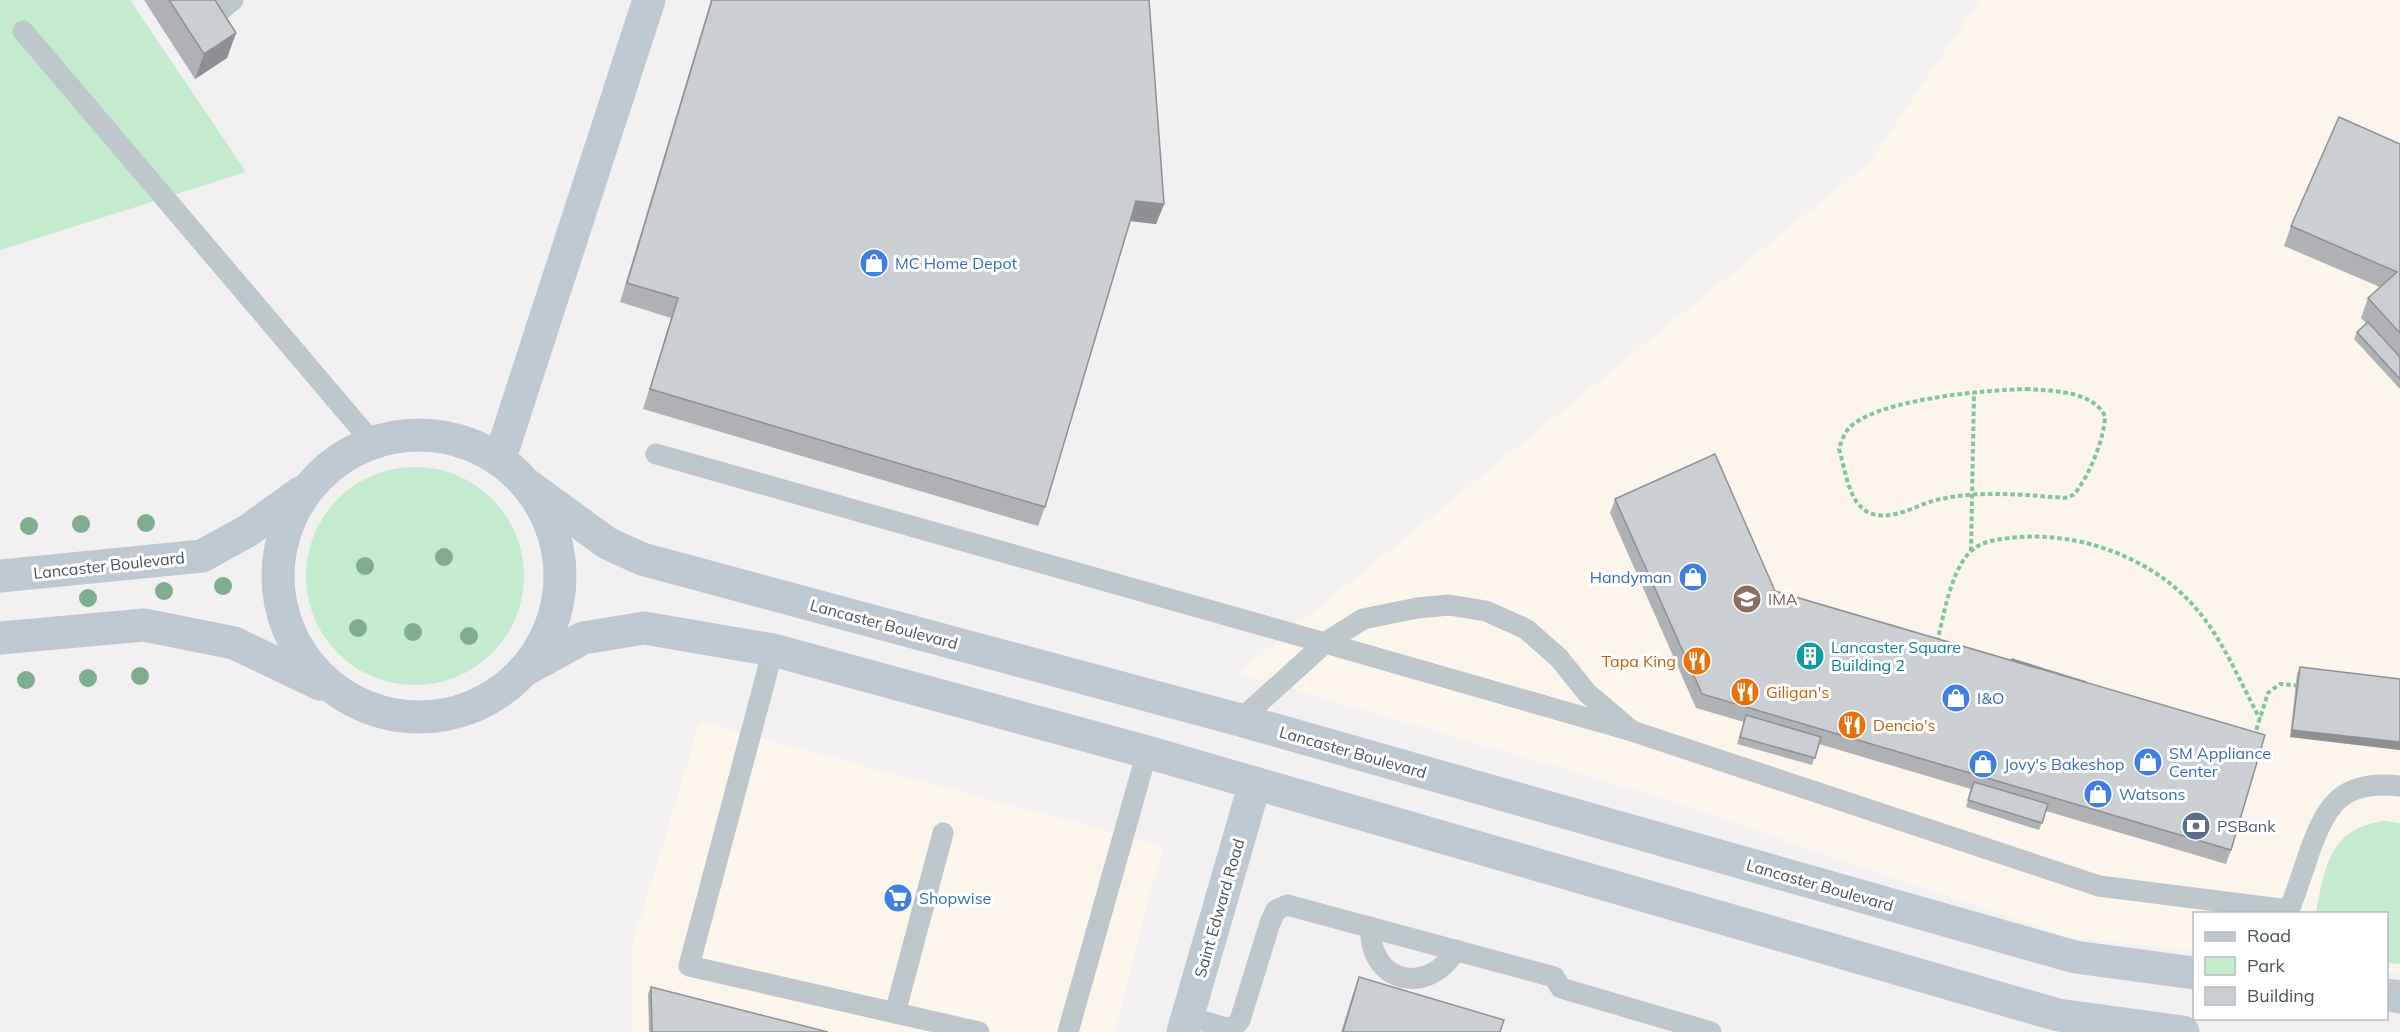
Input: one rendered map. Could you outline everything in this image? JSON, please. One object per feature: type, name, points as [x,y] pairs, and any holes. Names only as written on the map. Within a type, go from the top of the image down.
[{"type":"main road","points":[[500,458],[649,0]]},
{"type":"main road","points":[[337,692],[304,660],[283,620],[277,574],[285,530],[306,489],[336,460],[372,441],[405,434],[438,435],[470,443],[500,458],[529,486],[549,520],[559,559],[558,600],[546,638],[523,671]]},
{"type":"main road","name":"Lancaster Boulevard","points":[[529,486],[607,543],[642,560],[1240,720],[2075,957],[2193,973]]},
{"type":"main road","name":"Lancaster Boulevard","points":[[0,576],[202,556],[249,530],[306,489]]},
{"type":"main road","points":[[0,638],[144,625],[234,643],[374,711],[413,718],[454,713],[492,697],[523,671],[583,638],[644,628],[773,650],[1147,752],[2058,1016],[2183,1032]]},
{"type":"main road","name":"Saint Edward Road","points":[[1185,1024],[1255,783]]},
{"type":"lane","points":[[216,14],[233,0]]},
{"type":"lane","points":[[23,31],[372,441]]},
{"type":"lane","points":[[656,454],[1632,731],[2099,886],[2289,912],[2318,828],[2327,811],[2354,789],[2380,783],[2400,786]]},
{"type":"lane","points":[[1240,720],[1325,643],[1363,619],[1417,608],[1449,605],[1486,611],[1526,629],[1559,658],[1587,693],[1632,731]]},
{"type":"lane","points":[[773,650],[689,966],[979,1032]]},
{"type":"lane","points":[[1068,1032],[1147,752]]},
{"type":"lane","points":[[895,1013],[943,833]]},
{"type":"lane","points":[[1185,1024],[1226,1028],[1234,1027],[1240,1020],[1270,923],[1276,910],[1287,904],[1554,976],[1561,988],[1711,1032]]},
{"type":"lane","points":[[1371,927],[1370,940],[1375,955],[1384,967],[1402,977],[1424,978],[1438,972],[1448,963],[1456,950]]},
{"type":"path","points":[[2026,389],[2067,393],[2094,402],[2105,416],[2103,432],[2084,480],[2073,495],[2065,498],[1971,494],[1941,499],[1893,515],[1868,512],[1859,506],[1854,497],[1839,449],[1849,428],[1869,415],[1910,403],[1974,392],[2026,389]]},
{"type":"path","points":[[1971,551],[1974,392]]},
{"type":"path","points":[[1934,652],[1958,566],[1971,551],[1984,541],[2031,536],[2091,544],[2130,559],[2172,585],[2210,625],[2260,719]]},
{"type":"path","points":[[2253,740],[2268,693],[2280,684],[2302,686]]},
{"type":"shaded area","points":[[1980,0],[2400,0],[2400,973],[2388,972],[2388,912],[2193,912],[2193,951],[2066,937],[1656,796],[1238,673],[1869,163]]},
{"type":"shaded area","name":"Shopwise","points":[[700,722],[1163,846],[1114,1032],[632,1032],[631,950]]},
{"type":"green space","points":[[0,0],[130,0],[246,172],[0,250]]},
{"type":"green space","points":[[404,467],[426,467],[447,471],[467,480],[484,491],[500,507],[520,544],[524,576],[520,608],[516,618],[506,637],[484,661],[447,681],[426,685],[404,685],[383,681],[363,672],[346,661],[330,645],[310,608],[306,587],[306,565],[310,544],[319,524],[330,507],[346,491],[383,471]]},
{"type":"green space","points":[[2384,821],[2400,823],[2400,964],[2388,963],[2388,912],[2316,912],[2323,880],[2333,853],[2351,832],[2366,825]]},
{"type":"building","points":[[169,0],[215,0],[236,33],[204,54]]},
{"type":"building","name":"MC Home Depot","points":[[712,0],[1149,0],[1164,204],[1136,201],[1045,507],[650,389],[678,298],[627,283]]},
{"type":"building","points":[[2339,117],[2400,144],[2400,333],[2368,298],[2397,272],[2291,226]]},
{"type":"building","points":[[2368,322],[2400,357],[2400,379],[2357,332]]},
{"type":"building","name":"Lancaster Square Building 2","points":[[1715,454],[1775,591],[2265,735],[2231,850],[1702,694],[1615,499]]},
{"type":"building","points":[[2012,659],[2086,682],[2012,660]]},
{"type":"building","points":[[2300,667],[2400,679],[2400,742],[2292,730]]},
{"type":"building","points":[[1746,715],[1821,737],[1815,758],[1740,737]]},
{"type":"building","points":[[1974,782],[2048,804],[2042,823],[1968,800]]},
{"type":"building","points":[[1359,977],[1504,1020],[1500,1032],[1343,1032]]},
{"type":"building","points":[[651,987],[828,1032],[652,1032]]},
{"type":"place","name":"MC Home Depot","points":[[874,263]]},
{"type":"place","name":"Handyman","points":[[1693,577]]},
{"type":"place","name":"IMA","points":[[1747,599]]},
{"type":"place","name":"Lancaster Square Building 2","points":[[1810,656]]},
{"type":"place","name":"Tapa King","points":[[1697,661]]},
{"type":"place","name":"Giligan's","points":[[1745,692]]},
{"type":"place","name":"I&O","points":[[1956,698]]},
{"type":"place","name":"Dencio's","points":[[1852,725]]},
{"type":"place","name":"SM Appliance Center","points":[[2148,762]]},
{"type":"place","name":"Jovy's Bakeshop","points":[[1983,764]]},
{"type":"place","name":"Watsons","points":[[2098,794]]},
{"type":"place","name":"PSBank","points":[[2196,826]]},
{"type":"place","name":"Shopwise","points":[[898,898]]}]
